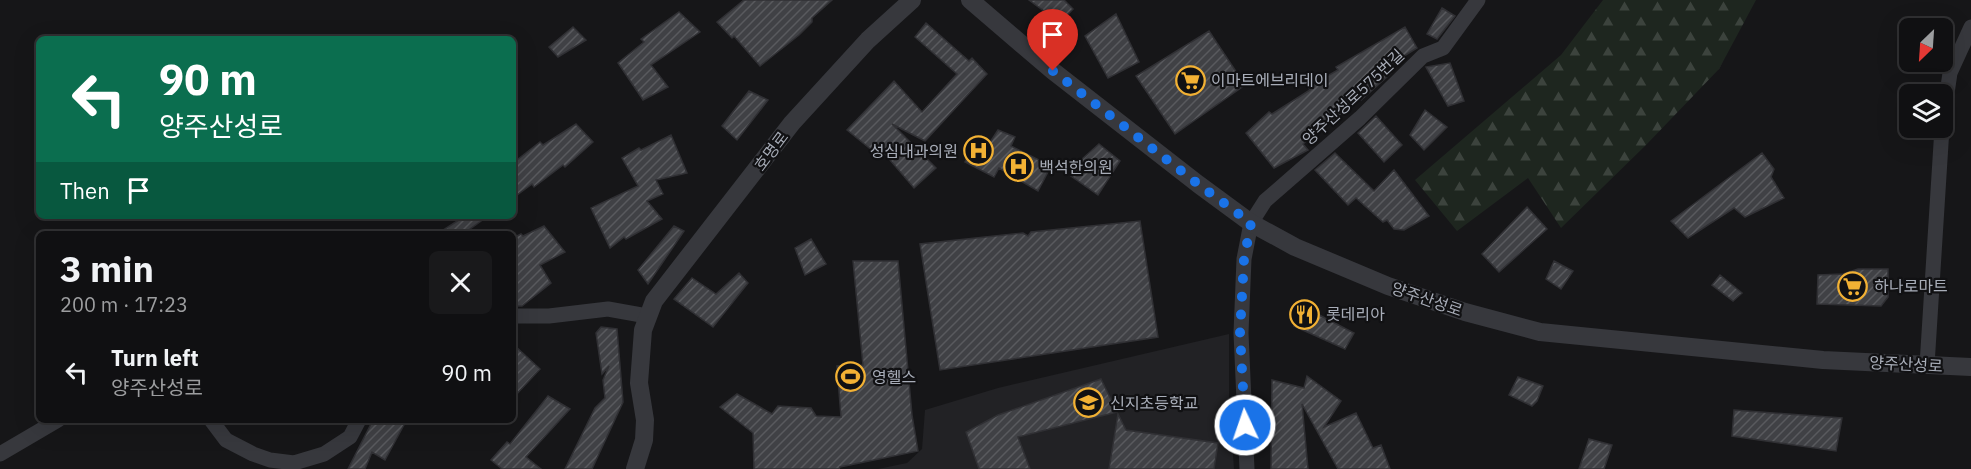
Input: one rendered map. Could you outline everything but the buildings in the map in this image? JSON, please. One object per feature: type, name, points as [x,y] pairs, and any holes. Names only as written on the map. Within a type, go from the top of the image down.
[{"type":"street","name":"호명로","points":[[635,469],[644,440],[645,420],[639,383],[643,330],[654,301],[792,123],[868,40],[912,0]]},
{"type":"street","name":"양주산성로","points":[[970,0],[1053,71],[1251,223],[1313,256],[1388,286],[1465,312],[1540,332],[1823,360],[1971,367]]},
{"type":"street","name":"양주산성로575번길","points":[[1251,223],[1266,201],[1360,118],[1423,56],[1443,48],[1478,0]]},
{"type":"street","points":[[1948,84],[1950,73],[1971,27]]},
{"type":"street","points":[[1927,365],[1941,138]]},
{"type":"street","points":[[1247,469],[1240,333],[1244,259],[1251,223]]},
{"type":"street","points":[[516,316],[549,316],[608,309],[647,316]]},
{"type":"street","points":[[0,454],[53,423]]},
{"type":"street","points":[[213,423],[226,440],[254,454],[270,460],[294,463],[324,454],[350,437],[357,423]]},
{"type":"shaded area","name":"신지초등학교","points":[[1229,334],[1229,396],[1234,469],[878,469],[907,463],[922,449],[925,410],[998,388]]},
{"type":"green space","points":[[1603,0],[1756,0],[1719,69],[1561,228],[1528,178],[1457,231],[1415,180],[1561,55]]},
{"type":"place","name":"이마트에브리데이","points":[[1190,80]]},
{"type":"place","name":"성심내과의원","points":[[979,151]]},
{"type":"place","name":"백석한의원","points":[[1018,167]]},
{"type":"place","name":"하나로마트","points":[[1853,286]]},
{"type":"place","name":"롯데리아","points":[[1305,314]]},
{"type":"place","name":"영헬스","points":[[851,377]]},
{"type":"place","name":"신지초등학교","points":[[1089,403]]},
{"type":"route","points":[[1053,71],[1251,223],[1244,259],[1240,333],[1245,425]]}]
